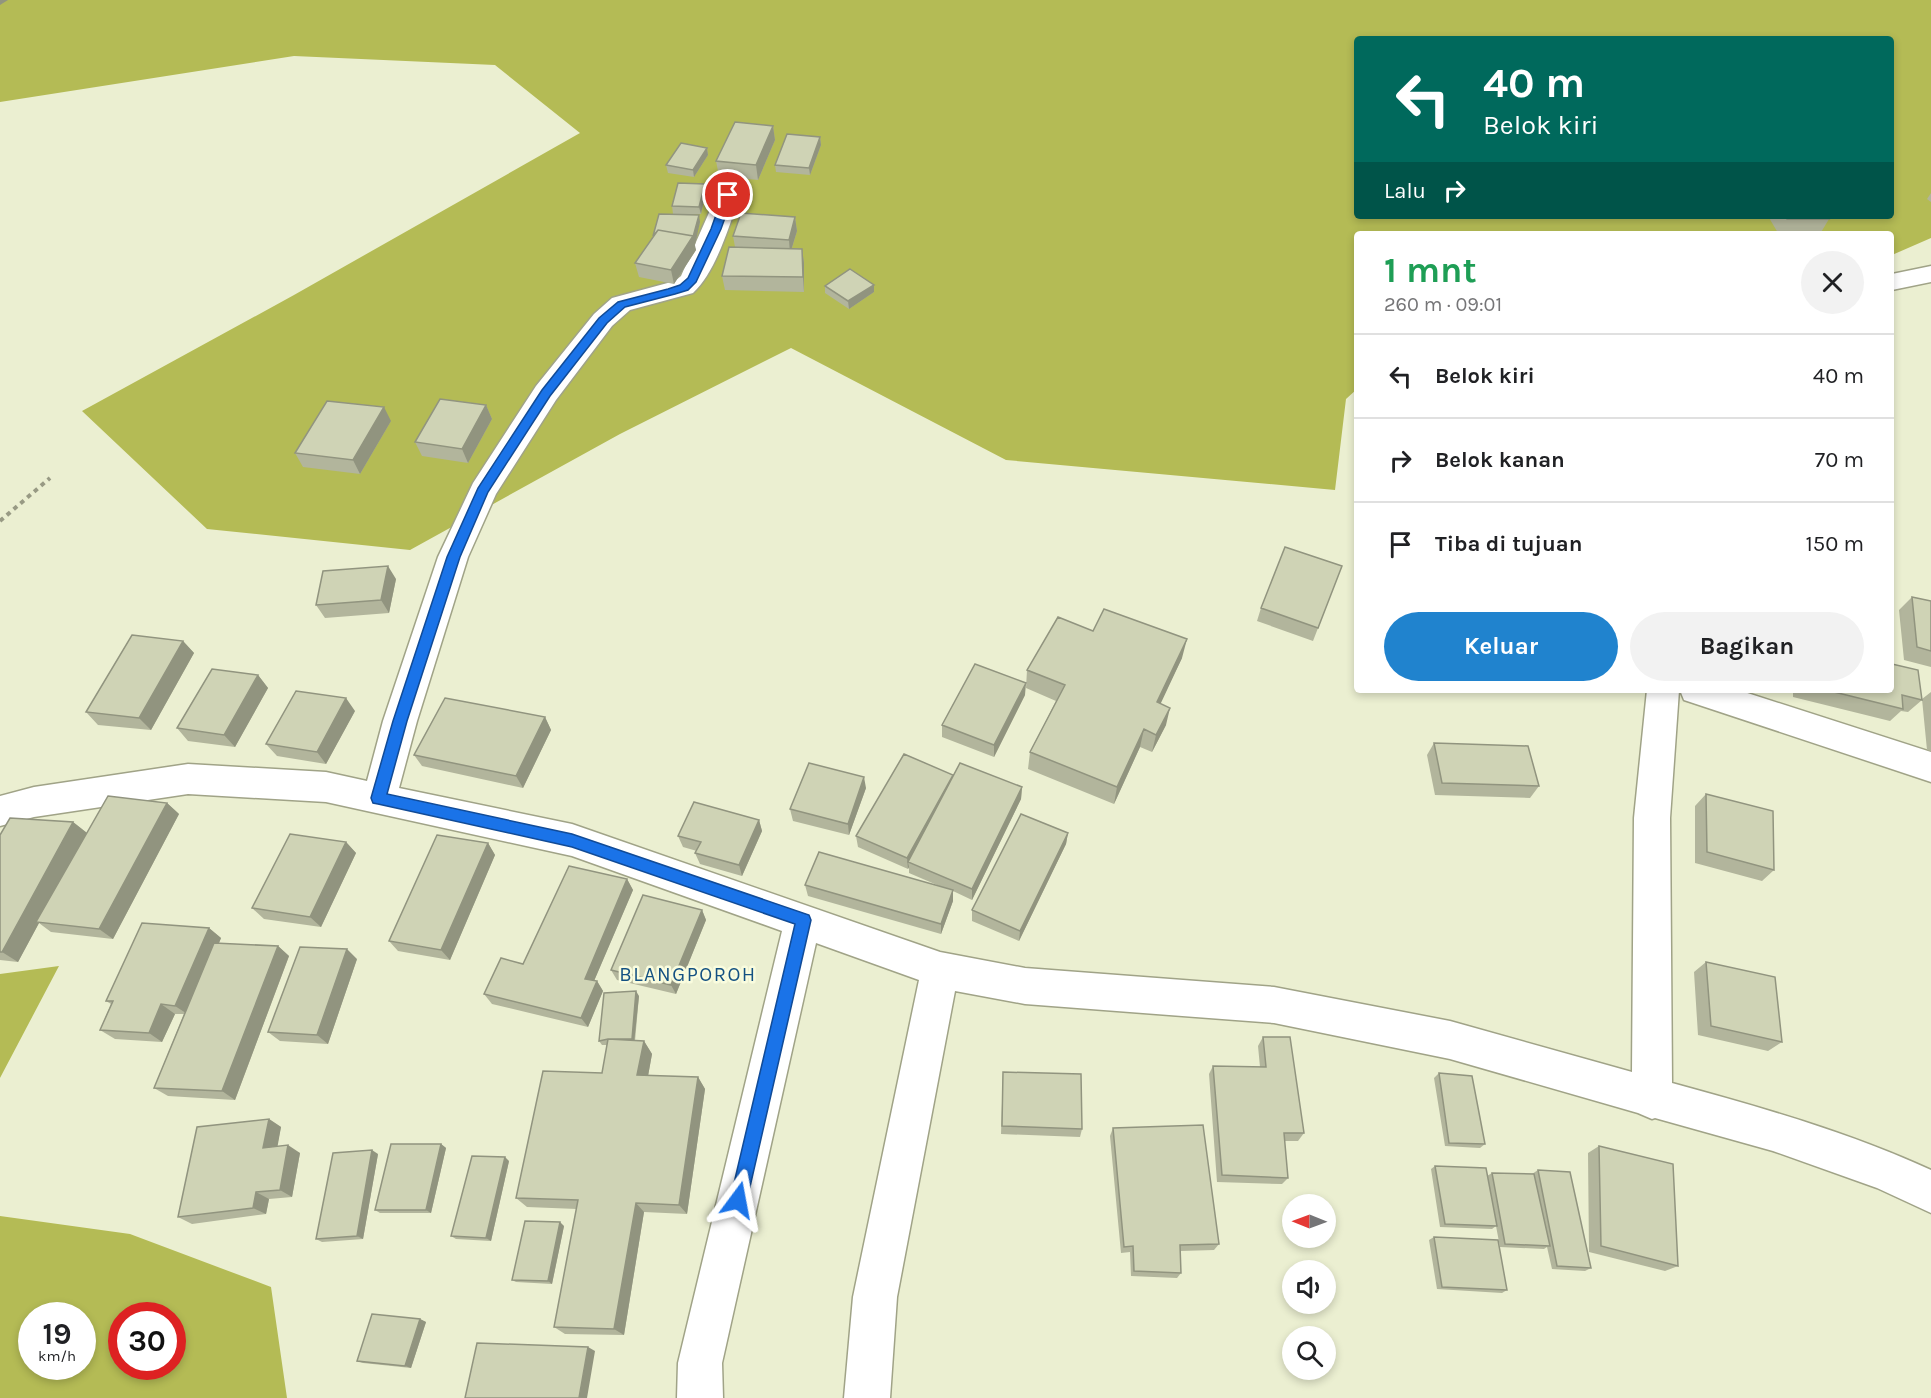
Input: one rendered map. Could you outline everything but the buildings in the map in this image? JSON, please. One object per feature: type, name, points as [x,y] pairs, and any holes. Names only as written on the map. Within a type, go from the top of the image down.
[{"type":"street","points":[[378,798],[400,721],[453,557],[483,491],[546,393],[603,320],[621,304],[678,289],[692,280],[716,229],[728,195]]},
{"type":"street","points":[[1894,282],[1931,274]]},
{"type":"street","points":[[1652,1099],[1652,818],[1663,693]]},
{"type":"street","points":[[1705,693],[1931,767]]},
{"type":"street","points":[[0,811],[34,802],[188,779],[326,787],[572,840],[940,970],[1025,986],[1274,1005],[1449,1040],[1652,1099],[1773,1131],[1884,1170],[1931,1192]]},
{"type":"street","points":[[700,1398],[700,1363],[803,920]]},
{"type":"street","points":[[867,1398],[875,1297],[940,970]]},
{"type":"path","points":[[0,521],[50,478]]},
{"type":"green space","points":[[0,0],[1931,0],[1931,238],[1894,254],[1894,231],[1354,231],[1354,392],[1346,399],[1335,490],[1006,460],[791,348],[620,434],[410,550],[207,529],[82,411],[294,295],[580,133],[495,65],[294,56],[0,102]]},
{"type":"green space","points":[[59,966],[0,1078],[0,974]]},
{"type":"green space","points":[[0,1216],[130,1234],[271,1287],[287,1398],[0,1398]]},
{"type":"district","name":"BLANGPOROH","points":[[688,974]]},
{"type":"route","points":[[728,195],[716,229],[692,280],[684,287],[621,304],[603,320],[546,393],[483,491],[453,557],[400,721],[378,798],[572,840],[803,920],[738,1200]]}]
